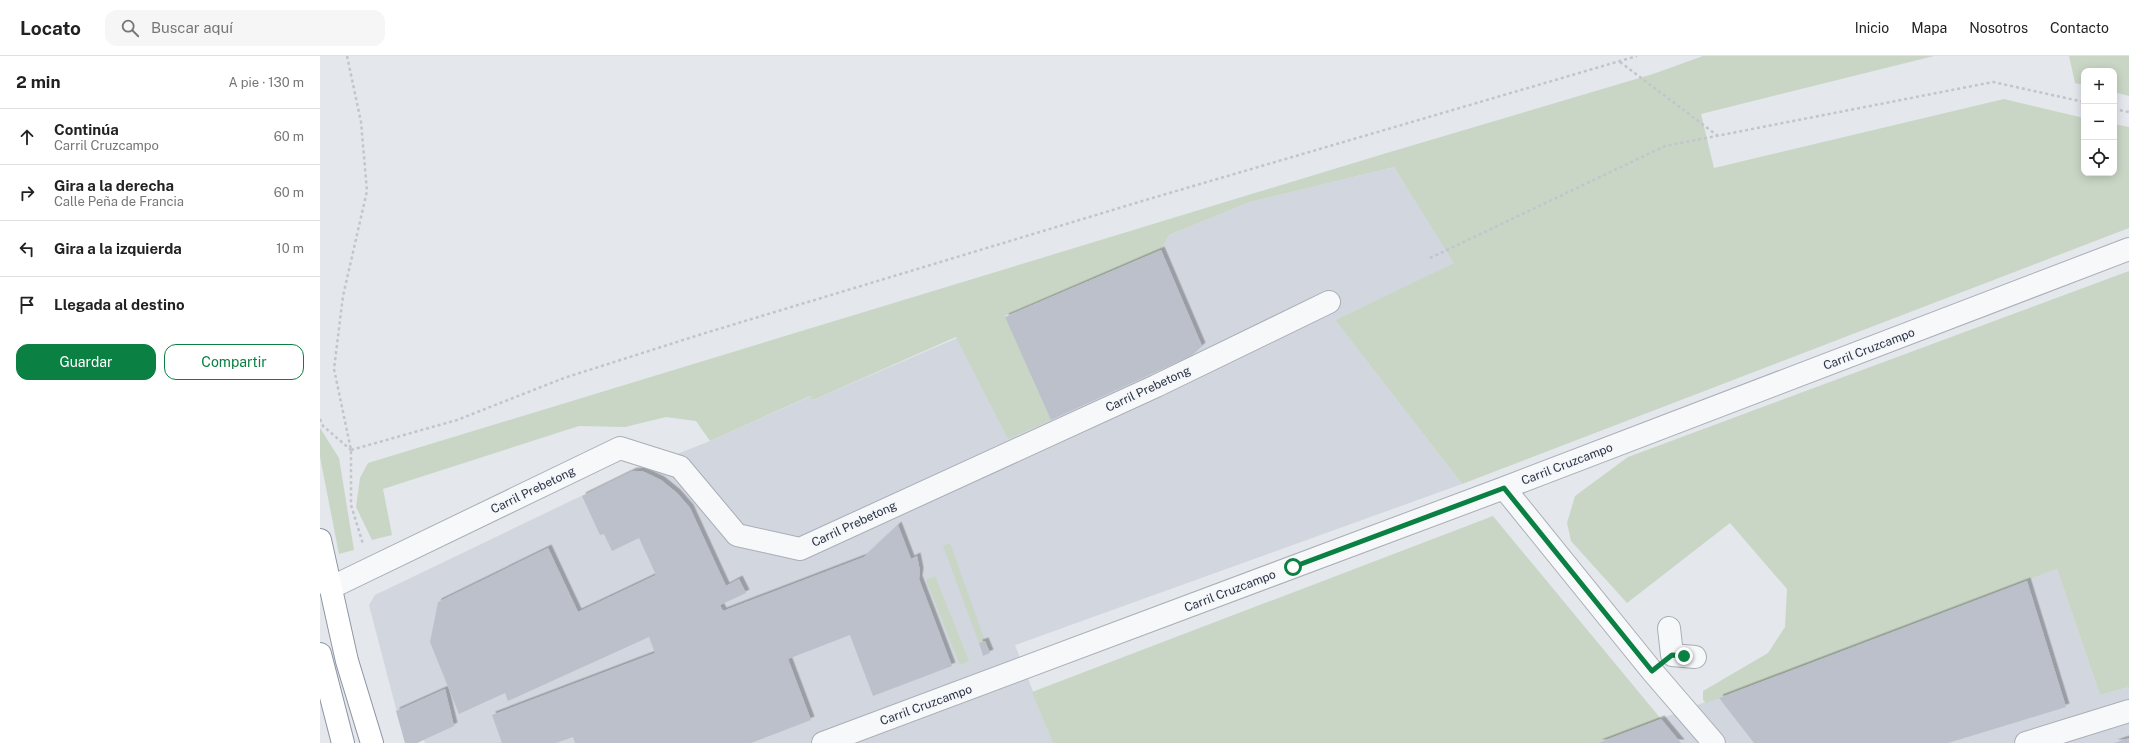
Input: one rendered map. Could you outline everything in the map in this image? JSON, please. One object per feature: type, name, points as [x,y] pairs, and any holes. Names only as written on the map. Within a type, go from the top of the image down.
[{"type":"highway","points":[[320,540],[347,661],[372,743]]},
{"type":"highway","points":[[320,654],[343,743]]},
{"type":"street","name":"Carril Cruzcampo","points":[[823,743],[1504,488],[2129,249]]},
{"type":"street","name":"Carril Prebetong","points":[[330,588],[620,448],[680,467],[737,535],[800,549],[1156,386],[1329,302]]},
{"type":"street","points":[[1504,488],[1652,671],[1714,743]]},
{"type":"street","points":[[1669,628],[1672,655]]},
{"type":"street","points":[[1652,671],[1672,655],[1695,657]]},
{"type":"street","points":[[2026,743],[2129,711]]},
{"type":"path","points":[[347,56],[361,122],[367,191],[343,296],[334,369],[351,450],[352,505],[364,548]]},
{"type":"path","points":[[351,450],[457,420],[564,378],[702,334],[1149,199],[1637,56]]},
{"type":"path","points":[[1620,62],[1718,136]]},
{"type":"path","points":[[1430,258],[1665,146],[1993,82],[2081,101]]},
{"type":"path","points":[[2117,110],[2129,112]]},
{"type":"path","points":[[320,419],[323,426],[351,450]]},
{"type":"shaded area","points":[[1394,167],[1455,263],[1335,320],[1462,484],[1015,645],[1053,743],[425,743],[424,740],[417,743],[405,743],[369,605],[375,595],[629,473],[710,441],[811,396],[813,400],[1161,250],[1169,235],[1250,202]]},
{"type":"shaded area","points":[[2057,569],[2100,695],[2129,687],[2129,743],[1597,743]]},
{"type":"green space","points":[[1703,56],[1934,56],[1701,114],[1714,168],[2004,99],[2081,117],[2081,176],[2117,176],[2117,125],[2129,127],[2129,228],[1462,484],[1335,320],[1454,263],[1394,167],[1250,202],[1169,235],[1161,250],[1005,316],[1051,420],[1008,439],[956,337],[813,400],[810,396],[710,441],[696,421],[666,417],[625,427],[579,426],[383,489],[392,535],[372,540],[356,507],[360,478],[368,463],[1380,155],[1653,74]]},
{"type":"green space","points":[[2069,56],[2129,56],[2129,96],[2117,93],[2117,68],[2081,68],[2081,84],[2075,83]]},
{"type":"green space","points":[[2129,271],[2129,687],[2100,695],[2057,569],[1706,703],[1703,700],[1703,691],[1768,653],[1785,627],[1787,589],[1730,523],[1627,603],[1571,541],[1567,523],[1575,496],[1628,457]]},
{"type":"green space","points":[[320,428],[339,458],[354,550],[339,554],[320,457]]},
{"type":"green space","points":[[1493,516],[1661,719],[1597,743],[1053,743],[1032,692]]},
{"type":"green space","points":[[950,543],[985,641],[979,643],[943,546]]},
{"type":"green space","points":[[935,576],[969,661],[960,665],[926,580]]},
{"type":"building","points":[[1161,250],[1202,346],[1191,356],[1051,420],[1005,317]]},
{"type":"building","points":[[633,471],[642,471],[661,480],[677,493],[690,508],[726,586],[739,579],[746,593],[720,605],[723,611],[864,557],[898,525],[911,559],[917,556],[920,571],[919,579],[952,666],[873,696],[850,635],[788,659],[811,720],[751,743],[575,743],[573,737],[556,743],[502,743],[492,715],[655,653],[649,637],[508,701],[505,693],[459,714],[430,642],[438,602],[548,548],[578,612],[656,575],[639,538],[612,551],[604,534],[600,535],[582,496]]},
{"type":"building","points":[[2027,581],[2066,707],[1948,743],[1754,743],[1719,698]]},
{"type":"building","points":[[985,641],[990,653],[983,656],[979,643]]},
{"type":"building","points":[[445,689],[454,726],[417,743],[405,743],[396,711]]},
{"type":"building","points":[[1661,719],[1681,743],[1598,743]]},
{"type":"building","points":[[2129,738],[2129,743],[2114,743]]},
{"type":"route","points":[[1293,567],[1504,488],[1652,671],[1672,655],[1684,656]]}]
